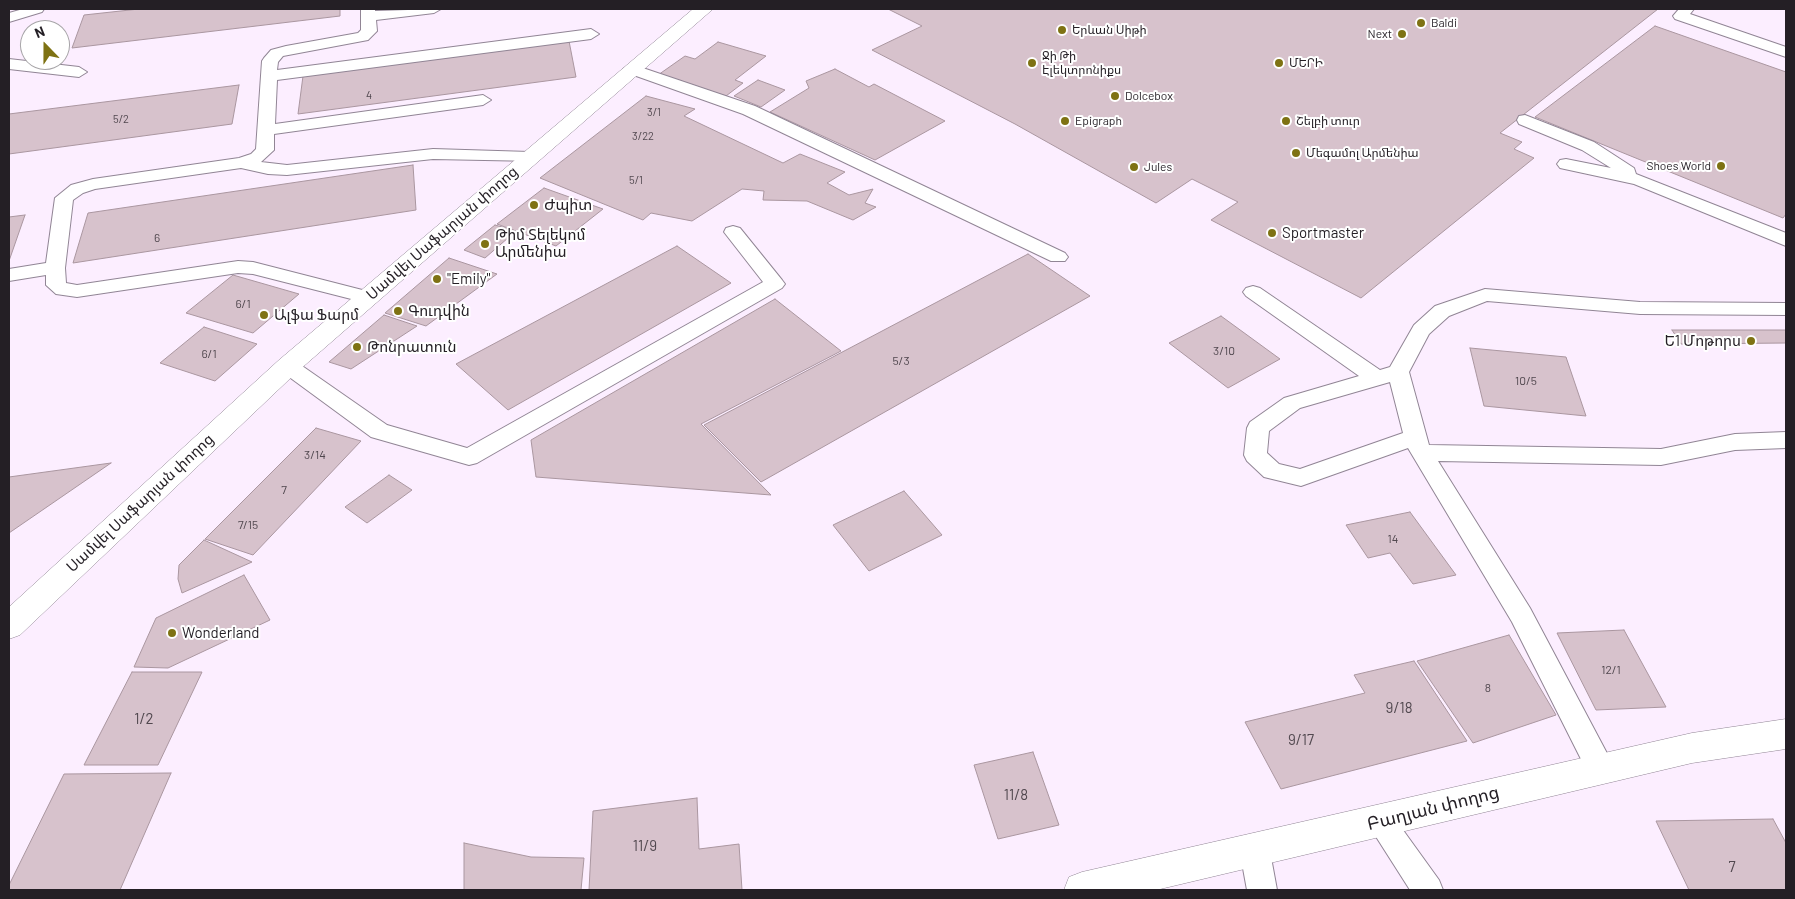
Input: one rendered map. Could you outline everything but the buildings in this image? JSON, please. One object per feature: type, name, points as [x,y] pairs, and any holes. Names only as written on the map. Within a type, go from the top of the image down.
[{"type":"main road","name":"Սամվել Սաֆարյան փողոց","points":[[9,626],[288,366],[704,9]]},
{"type":"main road","name":"Բաղյան փողոց","points":[[1087,890],[1254,852],[1600,768],[1692,748],[1786,734]]},
{"type":"lane","points":[[9,18],[37,9]]},
{"type":"lane","points":[[367,298],[253,268],[238,267],[77,290],[63,290],[56,285],[55,268],[64,198],[77,189],[93,184],[240,163],[257,158],[265,150],[270,61],[277,53],[363,37],[369,31],[368,12],[434,9]]},
{"type":"lane","points":[[1687,9],[1680,16],[1786,52]]},
{"type":"lane","points":[[269,76],[591,34]]},
{"type":"lane","points":[[9,64],[79,72]]},
{"type":"lane","points":[[631,70],[750,110],[1058,257]]},
{"type":"lane","points":[[266,130],[482,100]]},
{"type":"lane","points":[[1525,120],[1588,146],[1639,180]]},
{"type":"lane","points":[[240,163],[268,170],[287,170],[433,154],[530,157]]},
{"type":"lane","points":[[1566,164],[1639,180],[1786,240]]},
{"type":"lane","points":[[288,366],[379,431],[469,457],[775,284],[733,232]]},
{"type":"lane","points":[[9,275],[55,268]]},
{"type":"lane","points":[[1253,292],[1387,375],[1418,445],[1521,614],[1600,768]]},
{"type":"lane","points":[[1786,309],[1640,308],[1485,295],[1442,311],[1421,330],[1387,375],[1292,403],[1258,428],[1255,455],[1272,471],[1301,478],[1418,445],[1661,457],[1735,442],[1786,440]]},
{"type":"lane","points":[[1380,821],[1428,890]]},
{"type":"lane","points":[[1254,852],[1262,890]]},
{"type":"place","name":"Baldi","points":[[1421,23]]},
{"type":"place","name":"Երևան Սիթի","points":[[1062,30]]},
{"type":"place","name":"Next","points":[[1402,34]]},
{"type":"place","name":"Ջի Թի Էլեկտրոնիքս","points":[[1032,63]]},
{"type":"place","name":"ՄԵՐԻ","points":[[1279,63]]},
{"type":"place","name":"Dolcebox","points":[[1115,96]]},
{"type":"place","name":"Epigraph","points":[[1065,121]]},
{"type":"place","name":"Շելբի տուր","points":[[1286,121]]},
{"type":"place","name":"Մեգամոլ Արմենիա","points":[[1296,153]]},
{"type":"place","name":"Shoes World","points":[[1721,166]]},
{"type":"place","name":"Jules","points":[[1134,167]]},
{"type":"place","name":"Ժպիտ","points":[[534,205]]},
{"type":"place","name":"Sportmaster","points":[[1272,233]]},
{"type":"place","name":"Թիմ Տելեկոմ Արմենիա","points":[[485,244]]},
{"type":"place","name":"\"Emily\"","points":[[437,279]]},
{"type":"place","name":"Գուդվին","points":[[398,311]]},
{"type":"place","name":"Ալֆա Ֆարմ","points":[[264,315]]},
{"type":"place","name":"Ե1 Մոթորս","points":[[1751,341]]},
{"type":"place","name":"Թոնրատուն","points":[[357,347]]},
{"type":"place","name":"Wonderland","points":[[172,633]]}]
